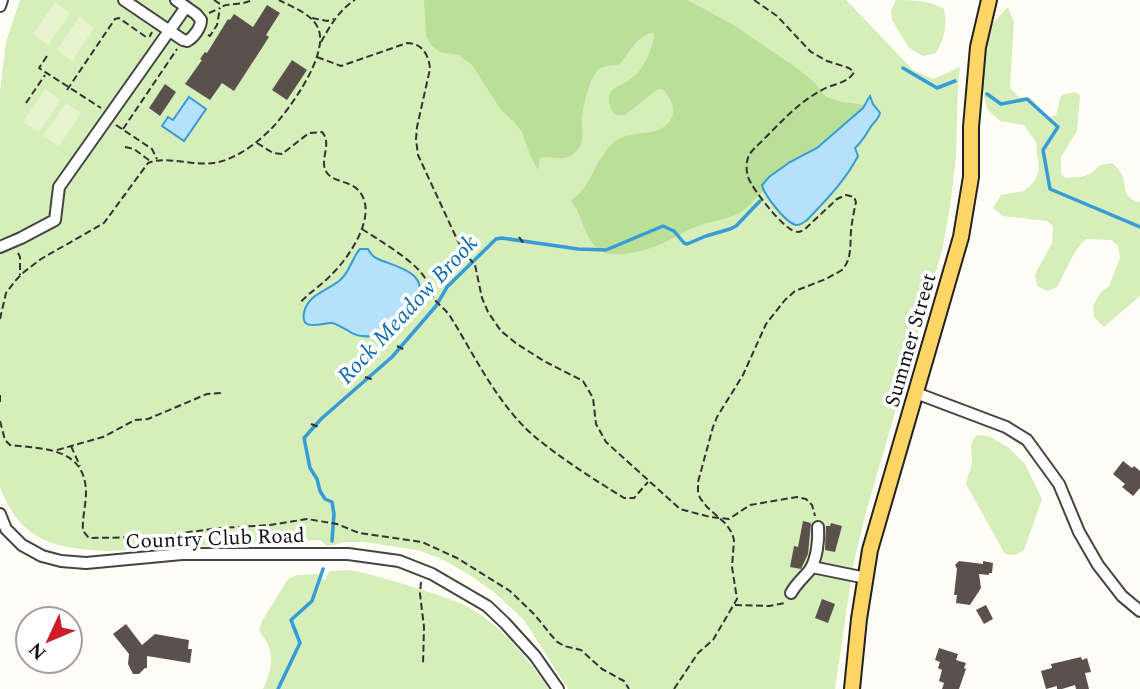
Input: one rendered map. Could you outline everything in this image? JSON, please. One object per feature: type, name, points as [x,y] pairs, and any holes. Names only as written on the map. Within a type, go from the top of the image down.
[{"type":"main road","name":"Summer Street","points":[[852,689],[870,550],[961,237],[971,177],[971,127],[978,47],[989,0]]},
{"type":"street","points":[[0,6],[2,0]]},
{"type":"street","points":[[124,0],[187,41],[201,25],[201,19],[176,0]]},
{"type":"street","points":[[0,247],[55,220],[59,187],[186,7]]},
{"type":"street","points":[[916,393],[998,423],[1027,440],[1059,484],[1079,531],[1098,565],[1122,596],[1140,611]]},
{"type":"street","name":"Country Club Road","points":[[0,514],[6,529],[22,545],[42,556],[61,561],[86,563],[182,554],[348,554],[399,561],[447,582],[487,606],[535,656],[558,689]]},
{"type":"street","points":[[791,593],[812,567],[818,527]]},
{"type":"street","points":[[812,567],[866,578]]},
{"type":"path","points":[[214,0],[221,7]]},
{"type":"path","points":[[208,13],[233,3],[242,4],[252,0]]},
{"type":"path","points":[[0,319],[6,293],[20,276],[41,259],[104,223],[144,167],[157,160],[213,163],[228,159],[256,142],[282,117],[308,77],[317,57],[320,31],[309,17],[279,0]]},
{"type":"path","points":[[320,43],[337,16],[355,0]]},
{"type":"path","points":[[674,689],[698,653],[713,640],[737,599],[732,567],[734,540],[730,528],[707,507],[698,491],[706,447],[717,417],[743,375],[766,324],[785,300],[795,292],[826,279],[845,267],[850,252],[856,202],[850,195],[842,196],[805,229],[795,232],[770,209],[752,185],[747,173],[747,162],[753,149],[796,107],[822,90],[848,79],[854,72],[811,52],[777,16],[754,0]]},
{"type":"path","points":[[211,28],[207,34],[209,36],[217,24],[221,7]]},
{"type":"path","points":[[202,9],[213,21]]},
{"type":"path","points":[[309,17],[327,21],[337,16]]},
{"type":"path","points":[[68,89],[114,19],[119,19],[146,37],[158,23]]},
{"type":"path","points":[[317,57],[341,66],[407,43],[416,44],[423,49],[429,59],[430,69],[417,127],[417,149],[440,205],[460,244],[474,264],[488,312],[496,326],[506,335],[536,356],[583,381],[593,398],[596,424],[606,442],[680,509],[732,518],[750,505],[801,498],[812,505],[818,527]]},
{"type":"path","points":[[123,129],[180,45]]},
{"type":"path","points":[[47,56],[39,68],[152,149],[157,160]]},
{"type":"path","points":[[26,103],[46,74]]},
{"type":"path","points":[[256,142],[279,155],[309,133],[321,132],[327,144],[324,166],[327,173],[332,178],[355,186],[367,206],[362,229],[338,268],[299,304]]},
{"type":"path","points":[[125,146],[134,149],[151,162]]},
{"type":"path","points":[[362,229],[416,267],[425,277],[432,296],[450,316],[485,375],[533,435],[624,498],[634,498],[648,481]]},
{"type":"path","points":[[519,237],[524,244]]},
{"type":"path","points":[[12,242],[20,257],[20,276]]},
{"type":"path","points":[[397,346],[405,351]]},
{"type":"path","points":[[365,377],[374,380]]},
{"type":"path","points":[[55,451],[103,438],[135,420],[148,419],[207,394],[222,393]]},
{"type":"path","points":[[0,395],[0,405]]},
{"type":"path","points":[[0,421],[5,440],[10,445],[55,451],[72,460],[83,473]]},
{"type":"path","points":[[311,424],[319,427]]},
{"type":"path","points":[[71,446],[83,473],[86,490],[82,531],[89,538],[152,537],[316,520],[337,524],[359,533],[422,542],[457,558],[499,584],[518,598],[556,641],[564,646],[582,650],[602,668],[624,681],[629,689]]},
{"type":"path","points":[[422,570],[420,594],[424,628],[423,664]]},
{"type":"path","points":[[734,605],[780,605],[786,603],[791,593]]},
{"type":"green space","points":[[20,0],[846,0],[913,70],[933,79],[960,67],[956,157],[942,251],[866,512],[853,566],[835,689],[568,689],[524,620],[495,593],[440,558],[417,550],[364,542],[327,546],[320,540],[106,551],[54,544],[29,530],[8,505],[0,487],[0,91],[6,42]]},
{"type":"green space","points":[[424,0],[687,0],[732,24],[798,69],[814,82],[826,97],[866,105],[817,148],[769,177],[762,185],[763,191],[739,213],[703,224],[646,250],[621,254],[606,253],[591,241],[571,200],[584,188],[604,154],[617,140],[660,129],[673,115],[673,108],[664,90],[658,89],[625,115],[614,114],[609,102],[612,90],[634,76],[643,66],[654,33],[639,40],[620,64],[599,69],[585,101],[579,147],[568,157],[540,158],[538,170],[522,132],[501,110],[472,65],[459,55],[440,52],[431,45],[426,36]]},
{"type":"green space","points":[[896,0],[921,1],[944,9],[944,32],[936,53],[923,56],[909,48],[892,20],[891,10]]},
{"type":"green space","points":[[55,2],[70,13],[48,45],[33,34]]},
{"type":"green space","points":[[1008,7],[1014,22],[1010,88],[1019,97],[1031,98],[1047,118],[1056,115],[1061,95],[1076,92],[1080,96],[1077,131],[1061,157],[1061,174],[1066,178],[1081,177],[1092,173],[1100,165],[1112,163],[1121,173],[1127,194],[1140,202],[1140,296],[1104,327],[1094,317],[1093,306],[1100,293],[1109,286],[1120,258],[1118,246],[1111,240],[1086,239],[1073,256],[1057,287],[1048,291],[1037,286],[1035,274],[1052,243],[1053,226],[1047,221],[1003,216],[993,208],[1001,195],[1024,191],[1034,182],[1039,170],[1036,142],[1024,125],[1000,121],[987,109],[981,81],[992,24]]},
{"type":"green space","points":[[79,17],[94,28],[72,61],[57,50]]},
{"type":"green space","points":[[45,89],[61,100],[39,132],[23,122]]},
{"type":"green space","points":[[66,103],[81,113],[59,146],[43,136]]},
{"type":"green space","points":[[977,435],[989,436],[1009,448],[1025,464],[1042,499],[1024,550],[1015,555],[1005,554],[966,484],[972,462],[971,445]]},
{"type":"green space","points":[[352,570],[425,591],[470,608],[506,637],[549,689],[263,689],[271,656],[259,630],[288,579],[297,575],[317,574],[325,580],[329,571]]},
{"type":"water","points":[[870,96],[880,113],[855,148],[858,156],[853,165],[835,190],[807,220],[799,225],[792,223],[776,208],[762,185],[790,162],[817,148],[863,108]]},
{"type":"water","points":[[189,97],[206,109],[184,141],[162,126],[168,117],[173,120]]},
{"type":"water","points":[[360,249],[368,249],[376,258],[414,276],[420,289],[417,298],[388,331],[373,336],[355,335],[332,323],[306,323],[304,313],[309,302],[343,278]]},
{"type":"building","points":[[267,5],[280,13],[266,35],[269,37],[234,91],[222,83],[210,100],[185,84],[228,19],[234,14],[253,27]]},
{"type":"building","points":[[292,60],[307,70],[287,100],[272,90]]},
{"type":"building","points":[[165,84],[176,92],[160,116],[149,108]]},
{"type":"building","points":[[1123,461],[1140,471],[1140,488],[1133,496],[1122,487],[1125,484],[1113,474]]},
{"type":"building","points":[[803,521],[811,523],[808,554],[801,569],[790,567],[794,546],[798,547]]},
{"type":"building","points":[[831,523],[842,526],[835,552],[825,550],[826,526]]},
{"type":"building","points":[[959,561],[993,563],[992,573],[979,574],[981,588],[970,605],[956,603],[957,595],[954,595],[957,569],[955,565]]},
{"type":"building","points":[[822,599],[835,604],[828,623],[815,618]]},
{"type":"building","points":[[986,605],[993,619],[984,624],[976,610]]},
{"type":"building","points":[[126,624],[142,645],[155,634],[189,640],[188,649],[192,649],[190,663],[147,656],[147,668],[139,674],[133,674],[128,664],[129,654],[113,634]]},
{"type":"building","points":[[939,648],[958,654],[956,660],[966,663],[959,689],[942,689],[944,683],[939,681],[942,670],[938,668],[940,662],[935,660]]},
{"type":"building","points":[[1081,657],[1082,660],[1087,658],[1091,672],[1085,673],[1089,689],[1076,689],[1075,685],[1062,689],[1057,689],[1057,686],[1046,689],[1041,671],[1052,668],[1051,664]]},
{"type":"waterway","name":"Rock Meadow Brook","points":[[903,68],[937,88],[955,81]]},
{"type":"waterway","name":"Rock Meadow Brook","points":[[987,94],[1001,104],[1027,99],[1058,127],[1043,150],[1050,189],[1140,227]]},
{"type":"waterway","name":"Rock Meadow Brook","points":[[332,541],[332,502],[325,499],[320,491],[310,468],[304,438],[321,419],[392,357],[436,306],[447,287],[496,239],[606,250],[663,226],[674,231],[687,244],[736,226],[760,201]]},
{"type":"waterway","name":"Rock Meadow Brook","points":[[278,689],[300,643],[291,620],[312,601],[323,569]]}]
